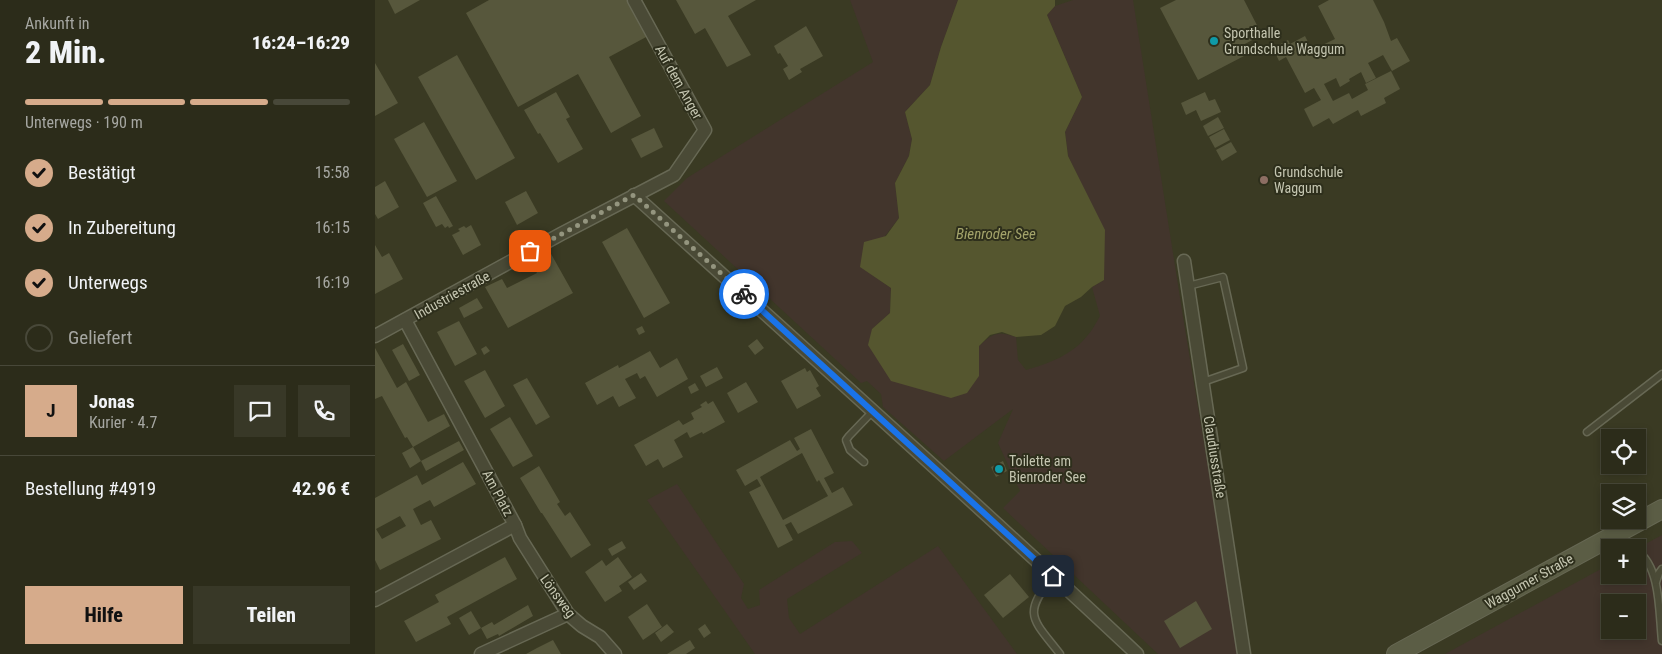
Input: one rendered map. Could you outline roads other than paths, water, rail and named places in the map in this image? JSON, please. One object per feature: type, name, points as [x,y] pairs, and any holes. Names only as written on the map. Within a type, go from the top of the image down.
[{"type":"street","name":"Auf dem Anger","points":[[634,195],[674,175],[705,130],[635,0]]},
{"type":"street","name":"Industriestraße","points":[[375,336],[634,195]]},
{"type":"street","points":[[634,195],[873,411],[1137,654]]},
{"type":"street","name":"Claudiusstraße","points":[[1184,261],[1245,654]]},
{"type":"street","name":"Am Platz","points":[[375,600],[515,525],[405,320]]},
{"type":"street","name":"Waggumer Straße","points":[[1606,539],[1662,508]]},
{"type":"street","name":"Lönsweg","points":[[515,525],[520,538],[557,600],[568,614],[582,626],[600,637],[615,654]]},
{"type":"street","name":"Waggumer Straße","points":[[1396,654],[1601,542]]},
{"type":"street","points":[[481,654],[568,614]]},
{"type":"lane","points":[[1188,286],[1223,277],[1243,368],[1203,382]]},
{"type":"lane","points":[[1587,432],[1662,374]]},
{"type":"lane","points":[[864,462],[850,450],[846,440],[873,411]]},
{"type":"lane","points":[[1646,558],[1656,583],[1662,641]]},
{"type":"lane","points":[[1656,583],[1662,570]]},
{"type":"lane","points":[[1053,576],[1039,594],[1033,612],[1038,627],[1059,654]]},
{"type":"water","name":"Bienroder See","points":[[958,0],[1055,0],[1055,6],[1047,15],[1082,97],[1065,132],[1068,156],[1105,230],[1104,280],[1065,306],[1055,326],[1041,335],[1016,337],[1002,332],[990,335],[979,346],[979,376],[967,393],[951,398],[891,381],[868,345],[872,329],[890,313],[891,288],[860,267],[864,242],[886,236],[899,218],[895,183],[909,156],[912,139],[905,112],[930,85]]},
{"type":"place","name":"Sporthalle Grundschule Waggum","points":[[1214,41]]},
{"type":"place","name":"Grundschule Waggum","points":[[1264,180]]},
{"type":"place","name":"Toilette am Bienroder See","points":[[999,469]]}]
